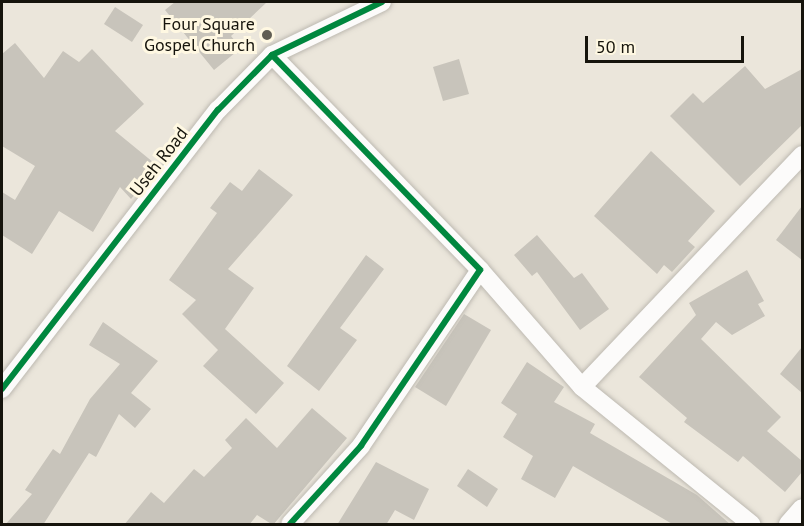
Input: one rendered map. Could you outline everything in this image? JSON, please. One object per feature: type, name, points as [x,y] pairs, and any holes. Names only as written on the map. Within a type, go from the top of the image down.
[{"type":"street","name":"Useh Road","points":[[2,386],[218,110],[272,55],[382,2]]},
{"type":"street","points":[[272,55],[480,270],[582,387],[751,525]]},
{"type":"street","points":[[582,387],[802,155]]},
{"type":"street","points":[[290,525],[361,446],[480,270]]},
{"type":"street","points":[[788,525],[802,508]]},
{"type":"building","points":[[175,2],[267,2],[231,36],[241,48],[214,70],[165,10]]},
{"type":"building","points":[[115,7],[143,25],[132,42],[104,24]]},
{"type":"building","points":[[15,43],[44,78],[63,51],[79,62],[92,49],[144,104],[115,131],[159,167],[131,199],[120,187],[93,232],[59,211],[32,254],[2,235],[2,192],[15,200],[35,166],[2,146],[2,54]]},
{"type":"building","points":[[459,59],[469,94],[443,101],[433,67]]},
{"type":"building","points":[[745,66],[765,89],[802,69],[802,125],[740,186],[670,116],[693,93],[703,103]]},
{"type":"building","points":[[651,151],[715,211],[688,241],[695,247],[672,272],[664,265],[657,274],[594,216]]},
{"type":"building","points":[[259,169],[293,195],[228,269],[254,288],[225,329],[284,383],[256,414],[203,366],[218,350],[182,314],[196,300],[169,280],[217,213],[210,208],[230,182],[242,191]]},
{"type":"building","points":[[802,206],[802,260],[776,240]]},
{"type":"building","points":[[537,235],[574,278],[582,273],[609,309],[580,330],[537,272],[532,276],[514,255]]},
{"type":"building","points":[[366,255],[384,269],[340,328],[357,340],[319,391],[287,366]]},
{"type":"building","points":[[747,270],[764,301],[758,304],[765,316],[732,335],[716,322],[701,339],[781,417],[767,431],[802,461],[802,472],[785,492],[743,456],[738,462],[684,422],[687,418],[639,377],[696,315],[689,303]]},
{"type":"building","points":[[464,314],[491,330],[446,406],[415,387]]},
{"type":"building","points":[[103,322],[158,361],[131,393],[151,409],[135,428],[119,414],[96,457],[89,453],[43,525],[5,525],[32,494],[25,490],[53,449],[60,454],[90,399],[120,364],[89,345]]},
{"type":"building","points":[[802,347],[802,393],[780,374]]},
{"type":"building","points":[[527,362],[564,387],[554,402],[595,424],[590,433],[697,495],[731,525],[674,525],[573,466],[555,498],[521,479],[533,456],[503,437],[517,414],[501,403]]},
{"type":"building","points":[[312,408],[347,438],[273,525],[257,515],[249,525],[124,525],[151,492],[164,503],[194,469],[204,477],[232,448],[225,440],[246,418],[277,448]]},
{"type":"building","points":[[376,462],[429,489],[414,520],[395,510],[386,525],[337,525]]},
{"type":"building","points":[[468,469],[498,489],[487,507],[457,486]]},
{"type":"cycle path","points":[[2,389],[218,110],[272,55],[382,2]]},
{"type":"cycle path","points":[[272,55],[480,270],[361,446],[290,524]]},
{"type":"place","name":"Four Square Gospel Church","points":[[267,35]]}]
